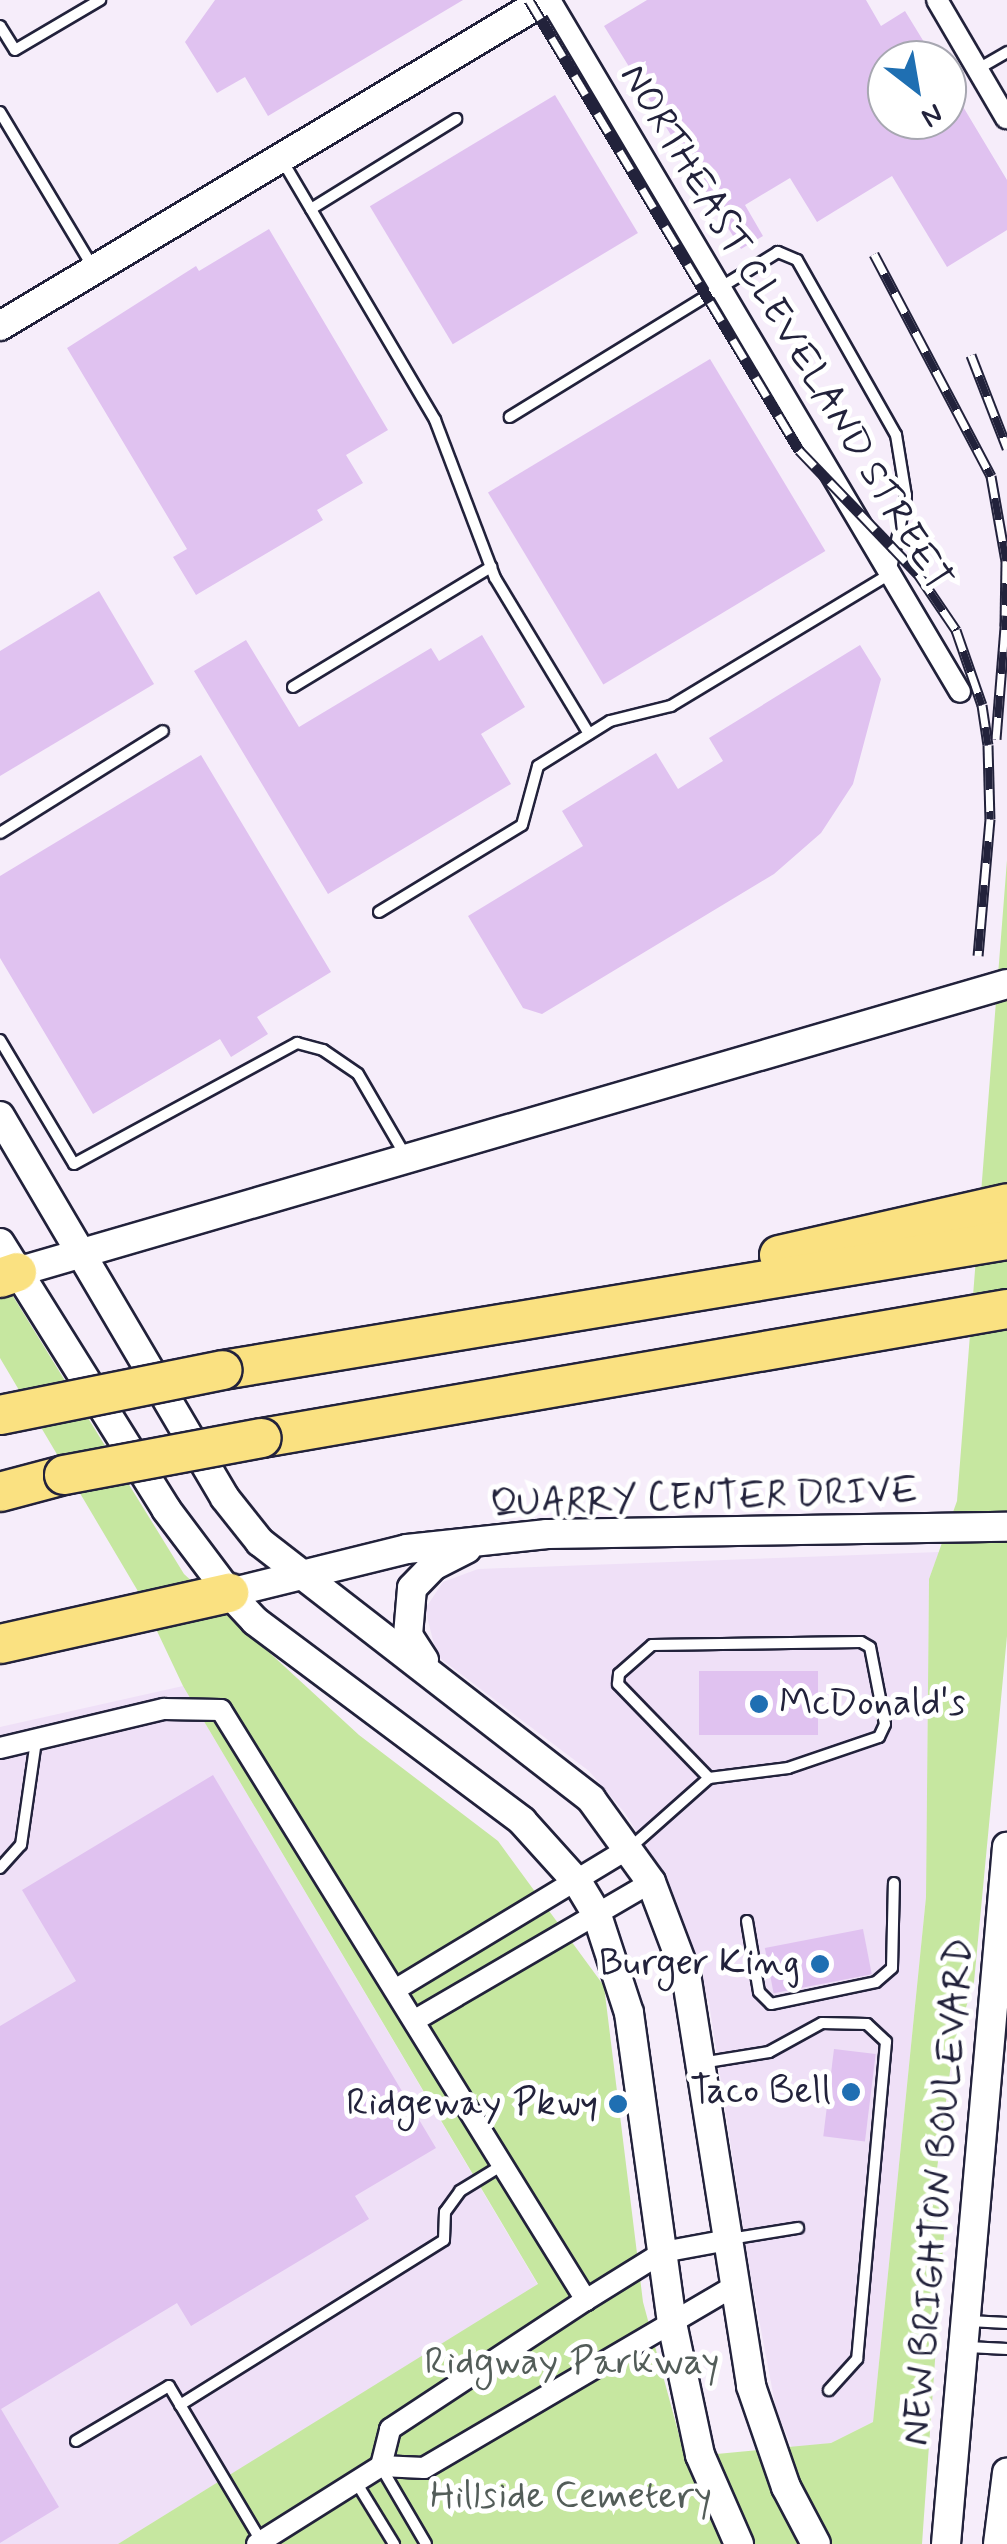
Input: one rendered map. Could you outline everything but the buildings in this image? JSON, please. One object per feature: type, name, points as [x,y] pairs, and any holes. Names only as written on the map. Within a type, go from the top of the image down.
[{"type":"highway","points":[[0,1415],[896,1243],[1007,1202]]},
{"type":"highway","points":[[896,1243],[1007,1240]]},
{"type":"highway","points":[[0,1492],[64,1475],[262,1438],[1007,1309]]},
{"type":"highway","points":[[0,1644],[230,1594]]},
{"type":"main road","points":[[0,326],[547,0]]},
{"type":"main road","points":[[739,2544],[700,2455],[672,2322],[629,2013],[597,1915],[578,1883],[522,1821],[254,1621],[166,1509],[6,1264],[83,1250],[1007,984]]},
{"type":"main road","points":[[0,1116],[83,1250],[225,1498],[260,1542],[591,1798],[631,1847],[651,1882],[686,1974],[734,2287],[764,2431],[816,2544]]},
{"type":"main road","name":"QUARRY CENTER DRIVE","points":[[230,1594],[407,1549],[484,1540],[618,1531],[1007,1527]]},
{"type":"main road","points":[[432,1674],[408,1635],[412,1588],[434,1566],[484,1540]]},
{"type":"main road","name":"NEW BRIGHTON BOULEVARD","points":[[946,2544],[968,2334],[1007,1847]]},
{"type":"main road","points":[[1000,2544],[1007,2473]]},
{"type":"street","name":"NORTHEAST CLEVELAND STREET","points":[[547,0],[960,692]]},
{"type":"street","points":[[937,0],[1006,118]]},
{"type":"street","points":[[0,1748],[164,1708],[221,1710],[398,1988],[586,2300]]},
{"type":"street","points":[[398,1988],[578,1883],[631,1847]]},
{"type":"street","points":[[417,2020],[651,1882]]},
{"type":"street","points":[[380,2466],[390,2429],[586,2300],[664,2252],[728,2240]]},
{"type":"street","points":[[259,2543],[380,2466],[424,2468],[734,2287]]},
{"type":"lane","points":[[0,26],[14,50],[100,0]]},
{"type":"lane","points":[[977,70],[1007,52]]},
{"type":"lane","points":[[0,112],[95,270]]},
{"type":"lane","points":[[311,209],[456,119]]},
{"type":"lane","points":[[280,158],[452,453],[492,567],[589,734]]},
{"type":"lane","points":[[380,912],[522,825],[538,766],[610,721],[672,706],[890,574],[906,496],[896,435],[850,346],[796,260],[778,252],[510,417]]},
{"type":"lane","points":[[293,686],[492,567]]},
{"type":"lane","points":[[0,833],[164,732]]},
{"type":"lane","points":[[0,1040],[74,1164],[297,1043],[323,1050],[358,1074],[405,1155]]},
{"type":"lane","points":[[631,1847],[709,1778],[788,1768],[879,1737],[884,1724],[870,1647],[861,1642],[652,1646],[620,1674],[618,1684],[709,1778]]},
{"type":"lane","points":[[0,1868],[21,1845],[36,1740]]},
{"type":"lane","points":[[747,1922],[763,1999],[781,2006],[838,1992],[882,1979],[892,1968],[894,1884]]},
{"type":"lane","points":[[701,2063],[769,2052],[822,2023],[867,2024],[886,2042],[857,2359],[829,2390]]},
{"type":"lane","points":[[180,2405],[444,2240],[445,2212],[460,2191],[504,2164]]},
{"type":"lane","points":[[728,2240],[798,2228]]},
{"type":"lane","points":[[968,2334],[1007,2323]]},
{"type":"lane","points":[[968,2334],[1007,2349]]},
{"type":"lane","points":[[76,2441],[169,2386],[259,2543]]},
{"type":"lane","points":[[380,2466],[426,2544]]},
{"type":"lane","points":[[356,2481],[394,2544]]},
{"type":"lane","points":[[1000,2544],[1007,2534]]},
{"type":"shaded area","points":[[939,1552],[929,1579],[926,1897],[873,2422],[831,2443],[792,2448],[776,2409],[750,2272],[709,2003],[666,1880],[625,1813],[589,1771],[437,1656],[425,1609],[443,1582],[478,1569]]},
{"type":"shaded area","points":[[183,1686],[538,2285],[118,2544],[0,2544],[0,1727]]},
{"type":"green space","points":[[1007,860],[1007,1636],[974,1982],[953,2049],[935,2184],[944,2234],[922,2544],[118,2544],[538,2284],[183,1686],[139,1593],[0,1358],[0,1275],[184,1574],[359,1735],[498,1841],[604,1986],[643,2302],[685,2457],[831,2443],[873,2422],[926,1897],[929,1579],[957,1501]]},
{"type":"railway","points":[[529,0],[799,450],[918,574],[956,630],[982,705],[988,745],[990,819],[978,955]]},
{"type":"railway","points":[[874,254],[991,476],[1006,561],[1005,626]]},
{"type":"railway","points":[[971,355],[1007,448]]},
{"type":"railway","points":[[996,739],[1006,615]]},
{"type":"place","name":"McDonald's","points":[[759,1704]]},
{"type":"place","name":"Burger King","points":[[820,1964]]},
{"type":"place","name":"Taco Bell","points":[[851,2092]]},
{"type":"place","name":"Ridgeway Pkwy","points":[[618,2104]]},
{"type":"park label","name":"Ridgway Parkway","points":[[572,2363]]},
{"type":"park label","name":"Hillside Cemetery","points":[[571,2497]]}]
